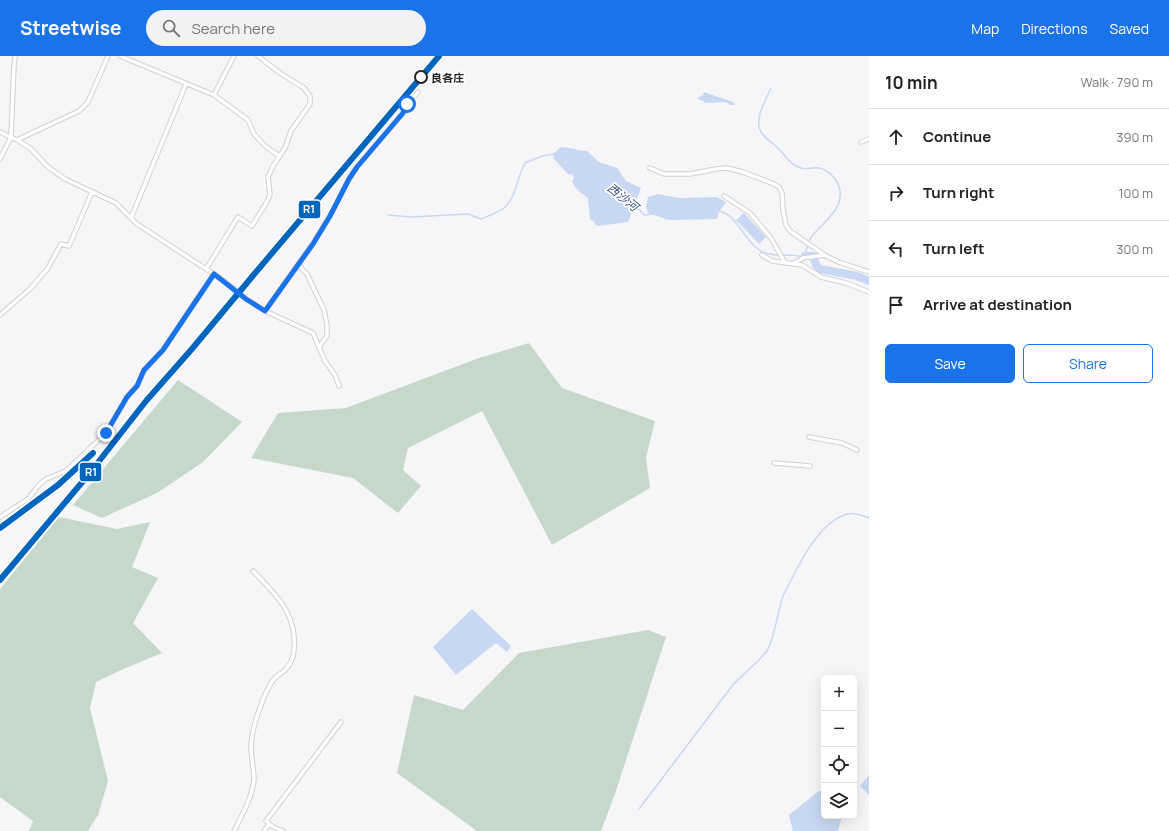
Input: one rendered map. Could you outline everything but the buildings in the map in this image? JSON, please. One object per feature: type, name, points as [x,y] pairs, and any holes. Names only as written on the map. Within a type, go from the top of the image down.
[{"type":"street","points":[[0,159],[11,137],[15,56]]},
{"type":"street","points":[[17,140],[79,111],[88,102],[108,56]]},
{"type":"street","points":[[120,56],[214,95],[248,120],[254,134],[265,146],[280,156]]},
{"type":"street","points":[[214,95],[234,56]]},
{"type":"street","points":[[206,269],[238,217],[252,226],[270,194],[268,177],[272,166],[285,148],[291,131],[310,104],[310,96],[304,88],[280,73],[258,56]]},
{"type":"street","points":[[131,218],[186,84]]},
{"type":"street","points":[[265,311],[298,265],[330,216],[349,179],[357,167],[403,113],[407,104],[418,92]]},
{"type":"street","points":[[0,132],[30,148],[48,167],[64,180],[116,203],[137,224],[223,280],[246,299],[265,311],[313,333],[325,361],[335,375],[339,386]]},
{"type":"street","points":[[861,142],[869,140]]},
{"type":"street","points":[[650,168],[664,174],[690,174],[727,168],[743,172],[774,184],[779,187],[782,193],[783,210],[786,224],[790,231],[825,255],[841,263],[869,272]]},
{"type":"street","points":[[0,315],[30,288],[48,268],[61,244],[69,246],[92,192]]},
{"type":"street","points":[[724,196],[750,213],[772,238],[784,262]]},
{"type":"street","points":[[762,255],[772,261],[802,265],[821,277],[846,283],[869,292]]},
{"type":"street","points":[[794,264],[802,258],[825,255]]},
{"type":"street","points":[[298,265],[307,274],[324,310],[327,325],[327,336],[319,347]]},
{"type":"street","points":[[0,517],[28,499],[46,478],[66,471],[106,433],[127,397],[137,386],[144,370],[163,350],[214,274]]},
{"type":"street","points":[[809,437],[842,443],[857,450]]},
{"type":"street","points":[[774,463],[810,466]]},
{"type":"street","points":[[234,831],[246,806],[254,781],[251,748],[260,706],[274,679],[287,669],[294,652],[292,622],[287,610],[275,594],[253,571]]},
{"type":"street","points":[[283,831],[266,821],[341,722]]},
{"type":"street","points":[[264,831],[270,824]]},
{"type":"green space","points":[[529,343],[562,388],[655,421],[646,458],[650,488],[552,545],[482,411],[408,448],[403,470],[421,486],[398,513],[353,478],[251,458],[278,413],[346,408],[479,358]]},
{"type":"green space","points":[[178,380],[242,422],[203,462],[157,493],[102,518],[73,505]]},
{"type":"green space","points":[[59,517],[117,529],[150,522],[132,567],[158,578],[133,623],[162,653],[96,682],[90,708],[108,781],[98,815],[88,831],[29,831],[33,821],[0,797],[0,589]]},
{"type":"green space","points":[[648,630],[666,637],[615,794],[601,831],[477,831],[397,773],[414,695],[463,710],[519,653]]},
{"type":"water","points":[[704,92],[733,102],[735,105],[731,105],[726,102],[706,103],[697,98],[703,95]]},
{"type":"water","points":[[561,147],[587,151],[599,162],[617,168],[626,181],[641,188],[628,222],[598,226],[594,224],[595,222],[590,219],[588,198],[575,186],[572,181],[574,178],[572,174],[569,175],[554,159],[553,154]]},
{"type":"water","points":[[658,194],[679,198],[717,197],[726,202],[719,212],[717,219],[669,220],[648,213],[646,206],[648,197]]},
{"type":"water","points":[[744,213],[766,237],[759,244],[736,220]]},
{"type":"water","points":[[472,609],[511,646],[507,652],[496,643],[456,675],[433,647]]},
{"type":"water","points":[[869,775],[869,795],[860,786]]},
{"type":"water","points":[[819,791],[821,791],[821,819],[841,819],[838,831],[793,831],[789,815]]},
{"type":"waterway","points":[[719,211],[731,217],[750,242],[760,250],[772,255],[805,256],[807,245],[811,238],[831,216],[838,204],[840,198],[838,183],[830,174],[819,168],[803,169],[798,167],[789,161],[760,131],[760,112],[771,88]]},
{"type":"waterway","name":"西沙河","points":[[388,215],[411,217],[468,214],[481,219],[504,208],[508,204],[514,193],[525,163],[542,156],[554,154]]},
{"type":"waterway","name":"西沙河","points":[[635,204],[645,215],[653,214]]},
{"type":"waterway","name":"西沙河","points":[[805,256],[813,256],[816,265],[820,269],[857,276],[869,281]]},
{"type":"waterway","points":[[639,809],[732,686],[765,654],[773,636],[783,596],[813,542],[829,524],[838,518],[848,514],[858,514],[869,518]]},
{"type":"transit line","name":"R1","points":[[0,580],[89,474],[146,401],[191,350],[439,56]]},
{"type":"transit line","name":"R1","points":[[0,528],[58,485],[93,453]]},
{"type":"place","name":"良各庄","points":[[421,77]]},
{"type":"route","points":[[106,433],[127,397],[137,386],[144,370],[163,350],[214,274],[246,299],[265,311],[298,265],[301,258],[313,244],[357,167],[403,113],[407,104]]}]
